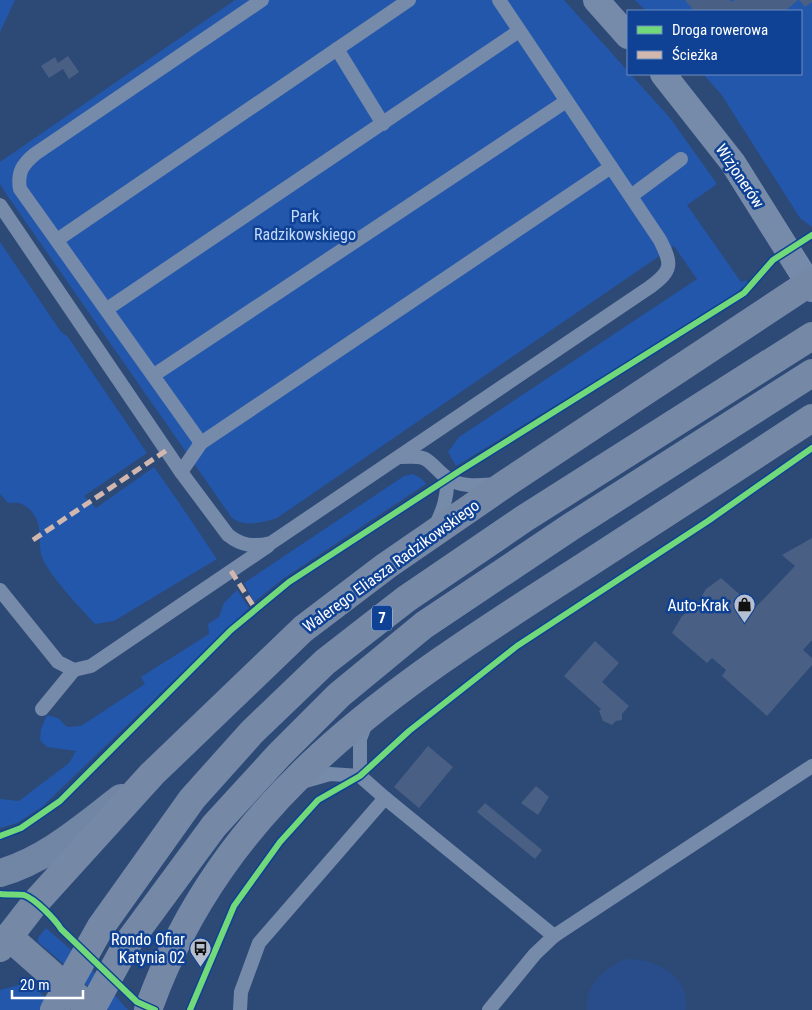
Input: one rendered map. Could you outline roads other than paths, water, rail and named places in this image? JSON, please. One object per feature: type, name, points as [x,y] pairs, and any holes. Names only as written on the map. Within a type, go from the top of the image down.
[{"type":"main road","name":"Walerego Eliasza Radzikowskiego","points":[[3,939],[152,774],[303,629],[508,482],[811,285]]},
{"type":"main road","name":"7","points":[[54,1010],[100,928],[192,800],[252,732],[325,662],[406,599],[526,518],[812,336]]},
{"type":"main road","name":"7","points":[[92,1010],[128,944],[214,826],[279,755],[339,696],[424,624],[572,526],[812,373]]},
{"type":"main road","points":[[148,1010],[173,950],[205,891],[256,820],[287,786],[337,739],[370,713],[510,614],[812,418]]},
{"type":"main road","points":[[0,873],[28,863],[63,842],[152,774]]},
{"type":"main road","points":[[3,939],[92,1010]]},
{"type":"street","points":[[596,0],[627,35]]},
{"type":"street","name":"Wizjonerów","points":[[664,75],[733,163],[811,285]]},
{"type":"lane","points":[[201,443],[20,189],[19,175],[24,164],[56,139],[262,0]]},
{"type":"lane","points":[[57,240],[409,0]]},
{"type":"lane","points":[[42,709],[74,670],[91,666],[663,278],[669,267],[668,255],[660,240],[565,102],[499,0]]},
{"type":"lane","points":[[106,309],[519,31]]},
{"type":"lane","points":[[337,49],[383,124]]},
{"type":"lane","points":[[154,375],[565,102]]},
{"type":"lane","points":[[631,196],[681,159]]},
{"type":"lane","points":[[181,472],[201,443],[611,167]]},
{"type":"lane","points":[[0,205],[181,472],[228,535],[236,542],[247,545],[258,546],[272,543]]},
{"type":"lane","points":[[400,457],[422,456],[434,463],[448,478],[460,484],[476,486],[508,482]]},
{"type":"lane","points":[[431,536],[445,506],[448,494],[448,478]]},
{"type":"lane","points":[[0,590],[58,662],[74,670]]},
{"type":"lane","points":[[360,776],[360,739],[370,713]]},
{"type":"lane","points":[[488,1010],[535,954],[554,936],[812,766]]},
{"type":"lane","points":[[287,786],[330,774],[360,776],[554,936]]},
{"type":"lane","points":[[240,1010],[241,992],[260,942],[385,798]]},
{"type":"place","name":"Auto-Krak","points":[[745,624]]},
{"type":"place","name":"Rondo Ofiar Katynia 02","points":[[201,967]]},
{"type":"park label","name":"Park Radzikowskiego","points":[[305,225]]}]
